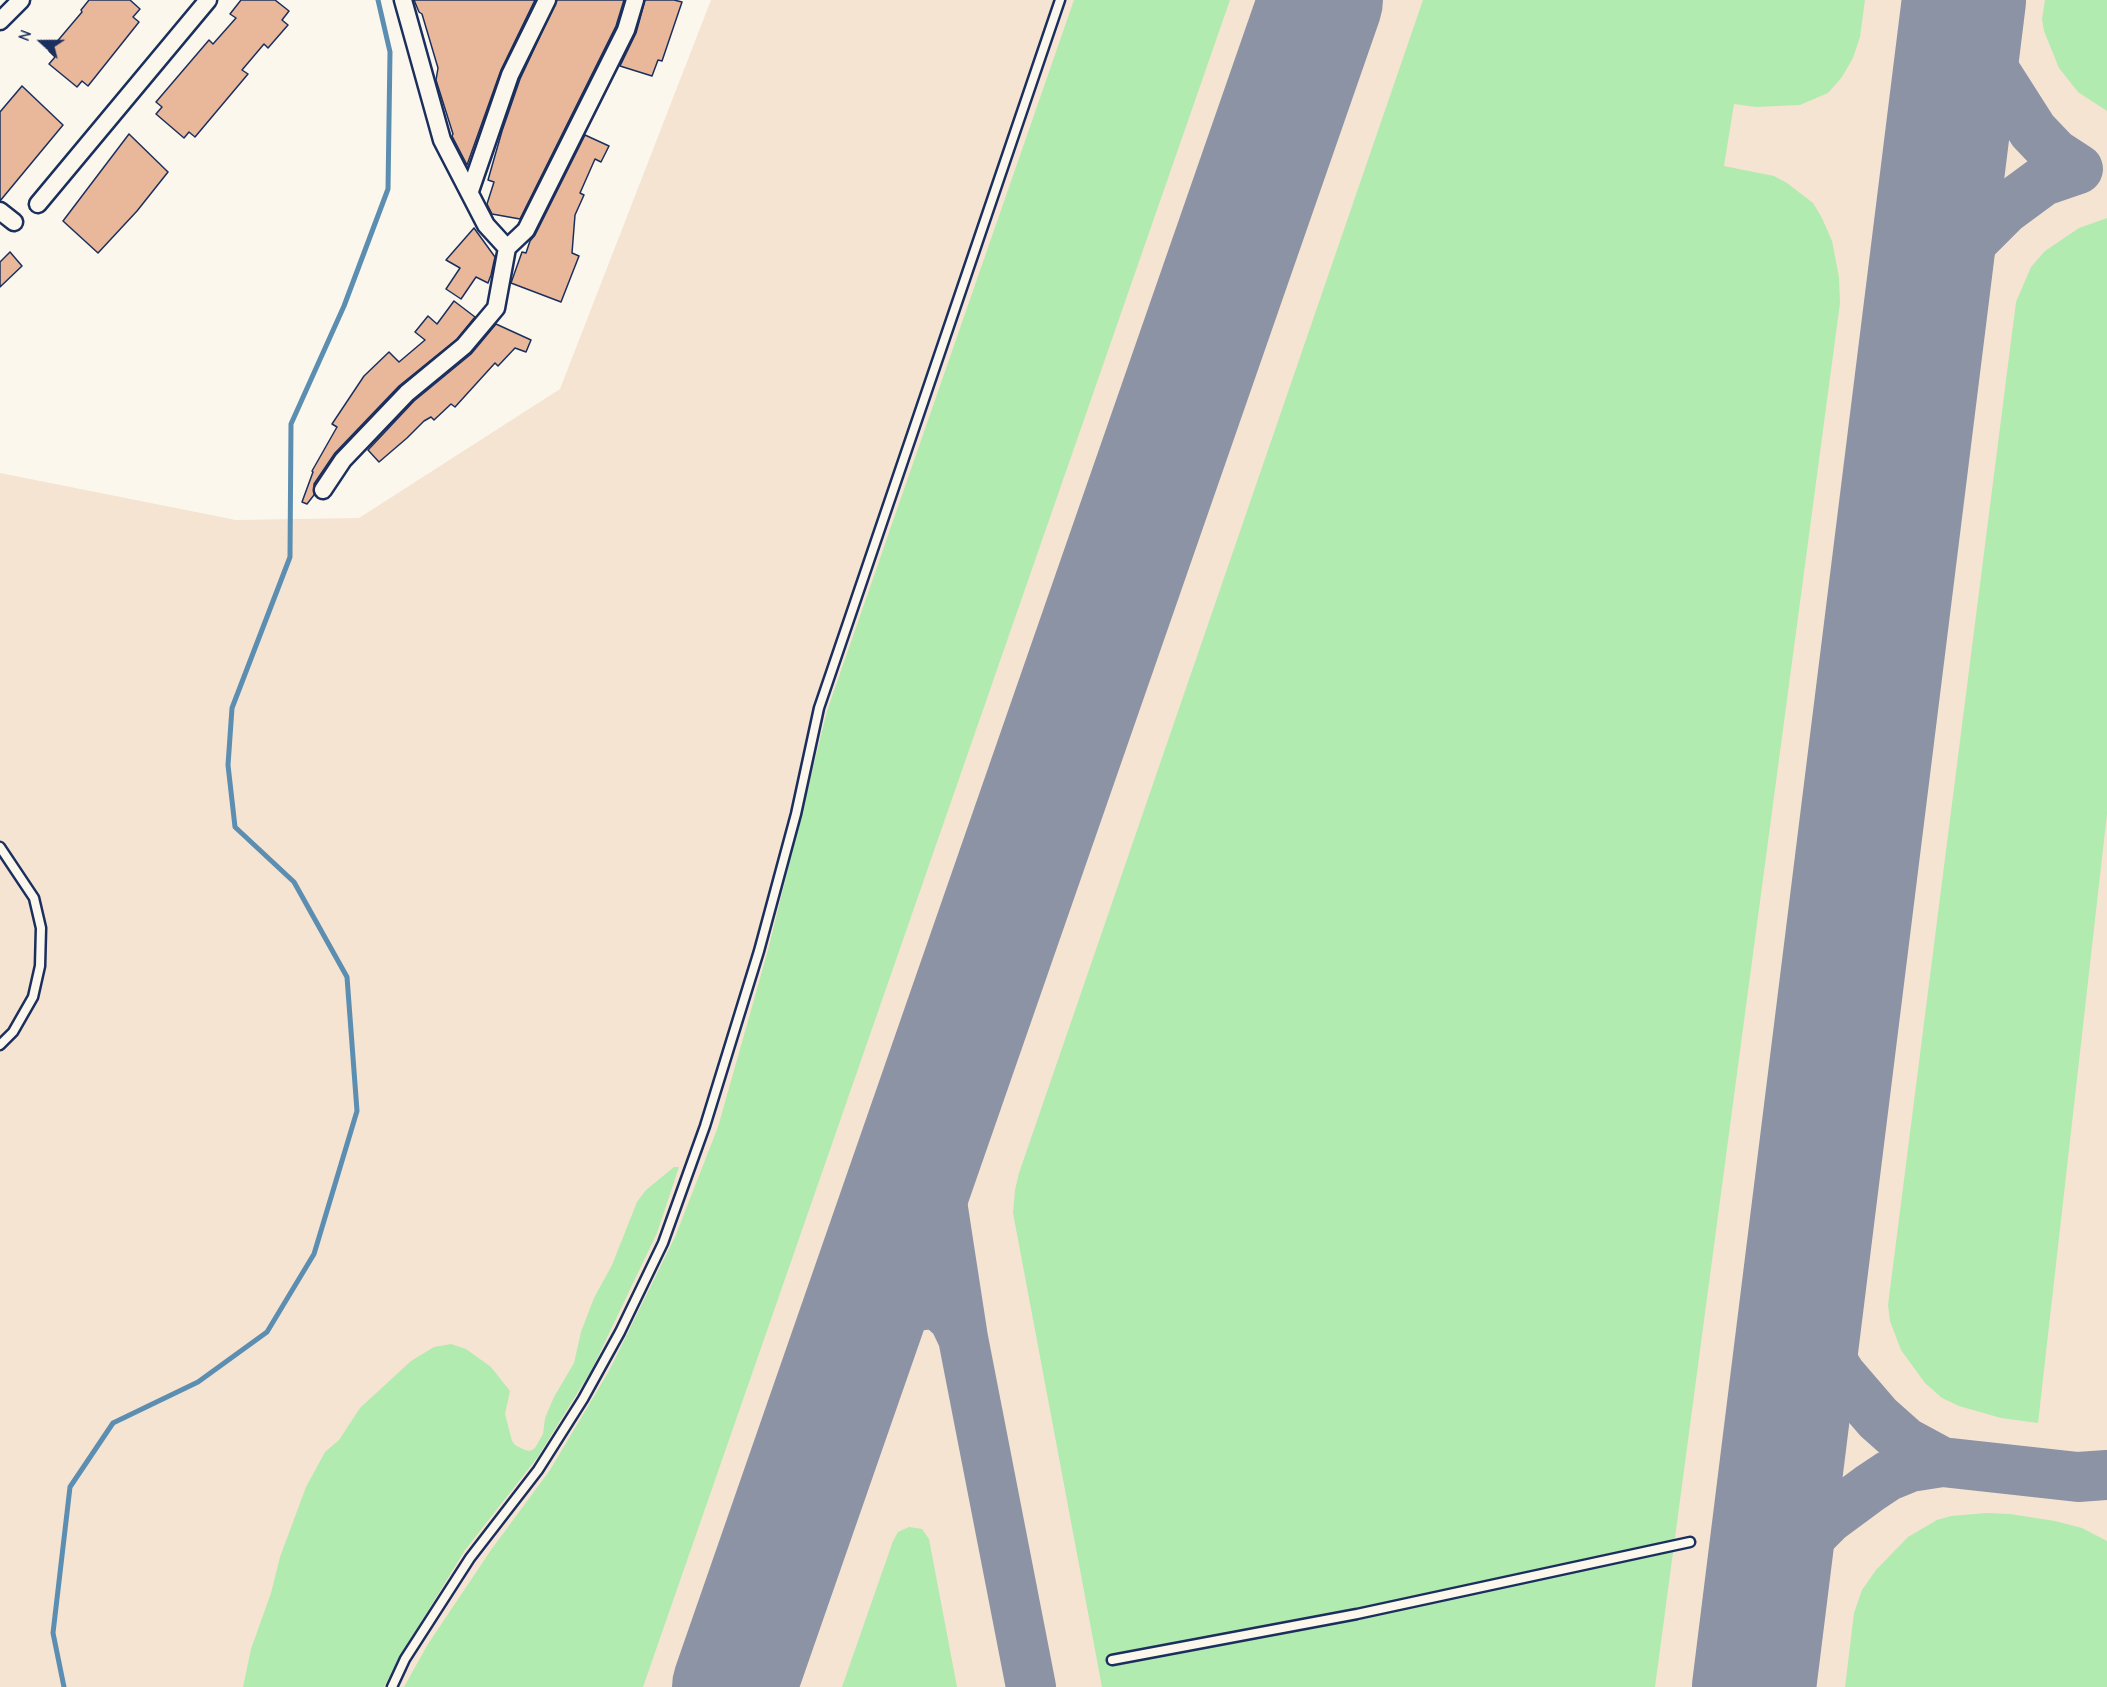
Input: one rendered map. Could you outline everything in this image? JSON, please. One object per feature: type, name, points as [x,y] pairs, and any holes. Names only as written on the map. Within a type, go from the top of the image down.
[{"type":"street","points":[[0,21],[21,0]]},
{"type":"street","points":[[38,204],[208,0]]},
{"type":"street","points":[[403,0],[442,140],[486,225],[507,248]]},
{"type":"street","points":[[470,191],[510,75],[547,0]]},
{"type":"street","points":[[323,490],[343,460],[399,401],[464,346],[496,308],[507,248],[526,230],[626,30],[635,0]]},
{"type":"lane","points":[[392,1687],[405,1659],[470,1558],[538,1470],[583,1399],[620,1332],[663,1244],[705,1126],[759,951],[796,814],[819,708],[1060,0]]},
{"type":"lane","points":[[0,847],[34,898],[42,928],[40,966],[33,997],[14,1032],[0,1045]]},
{"type":"lane","points":[[1112,1660],[1357,1614],[1690,1542]]},
{"type":"shaded area","points":[[711,0],[2107,0],[2107,1687],[0,1687],[0,473],[236,520],[359,518],[560,389]]},
{"type":"green space","points":[[1074,0],[1230,0],[643,1687],[404,1687],[428,1644],[491,1550],[550,1470],[609,1371],[675,1237],[718,1127],[768,950],[827,711]]},
{"type":"green space","points":[[1423,0],[1865,0],[1860,37],[1853,58],[1842,77],[1828,93],[1800,105],[1756,107],[1734,104],[1724,166],[1774,176],[1813,203],[1832,241],[1839,277],[1840,303],[1655,1687],[1102,1687],[1013,1213],[1015,1190]]},
{"type":"green space","points":[[2045,0],[2107,0],[2107,111],[2078,92],[2059,68],[2044,31],[2042,19]]},
{"type":"green space","points":[[2107,218],[2107,814],[2038,1423],[2001,1418],[1959,1406],[1942,1398],[1925,1383],[1901,1350],[1890,1321],[1888,1305],[2016,302],[2031,267],[2045,251],[2079,228]]},
{"type":"green space","points":[[674,1167],[679,1167],[657,1233],[591,1371],[537,1458],[465,1550],[399,1658],[384,1687],[243,1687],[251,1649],[271,1593],[280,1557],[306,1487],[325,1452],[339,1440],[360,1408],[411,1361],[434,1347],[451,1344],[466,1349],[491,1367],[510,1391],[505,1414],[512,1441],[525,1450],[530,1451],[535,1448],[543,1434],[545,1418],[554,1397],[574,1363],[581,1332],[594,1298],[612,1265],[637,1202],[646,1190]]},
{"type":"green space","points":[[1986,1513],[2055,1521],[2082,1528],[2107,1541],[2107,1687],[1845,1687],[1854,1613],[1862,1590],[1876,1570],[1908,1537],[1937,1520],[1951,1516]]},
{"type":"green space","points":[[909,1527],[922,1529],[929,1539],[957,1687],[842,1687],[893,1541],[898,1532]]},
{"type":"building","points":[[89,0],[130,0],[140,9],[133,17],[139,22],[88,86],[82,81],[77,87],[49,64],[55,57],[49,51],[82,12],[81,10]]},
{"type":"building","points":[[241,0],[275,0],[289,11],[282,20],[288,25],[268,48],[264,44],[242,70],[248,74],[195,137],[189,132],[184,138],[156,114],[162,107],[156,102],[209,40],[213,44],[236,18],[230,14]]},
{"type":"building","points":[[414,0],[535,0],[501,70],[467,165],[452,136],[436,80],[438,68],[422,14]]},
{"type":"building","points":[[557,0],[624,0],[616,26],[520,219],[492,214],[487,204],[494,182],[488,180],[502,131],[520,79]]},
{"type":"building","points":[[645,0],[682,2],[662,61],[658,60],[652,76],[620,66],[636,33]]},
{"type":"building","points":[[22,86],[63,125],[0,201],[0,112]]},
{"type":"building","points":[[129,134],[168,172],[137,211],[98,253],[63,221]]},
{"type":"building","points":[[585,135],[609,146],[601,162],[595,159],[580,193],[584,195],[575,215],[572,253],[579,256],[561,302],[511,283],[522,252],[526,253]]},
{"type":"building","points":[[474,228],[495,257],[488,283],[476,277],[461,299],[446,289],[460,268],[446,260]]},
{"type":"building","points":[[10,252],[22,266],[0,287],[0,262]]},
{"type":"building","points":[[454,301],[475,317],[457,339],[399,386],[335,453],[314,484],[314,495],[307,504],[302,502],[312,471],[337,427],[332,424],[364,376],[389,352],[399,362],[425,340],[415,332],[428,316],[437,324]]},
{"type":"building","points":[[496,324],[531,340],[526,352],[515,348],[498,366],[495,363],[455,407],[451,404],[434,420],[431,417],[424,421],[379,462],[368,450],[414,401],[471,354]]},
{"type":"waterway","points":[[64,1687],[53,1633],[70,1487],[113,1423],[198,1382],[267,1332],[314,1254],[357,1111],[347,977],[294,882],[235,827],[228,765],[232,708],[290,557],[291,424],[344,306],[388,189],[390,52],[378,0]]},
{"type":"taxiway","points":[[1926,300],[1938,278],[1949,265],[2005,209],[2043,181],[2078,169],[2055,154],[2033,131],[1989,62],[1963,9]]},
{"type":"taxiway","points":[[930,1124],[963,1338],[1031,1687]]},
{"type":"taxiway","points":[[837,1390],[867,1340],[892,1317],[909,1307],[932,1304],[941,1307],[954,1319],[963,1338]]},
{"type":"taxiway","points":[[1767,1580],[1828,1519],[1870,1488],[1888,1476],[1910,1467],[1942,1462],[1905,1442],[1878,1418],[1841,1375],[1801,1310]]},
{"type":"taxiway","points":[[1942,1462],[2078,1477],[2107,1475]]},
{"type":"runway","points":[[734,1687],[1321,0]]},
{"type":"runway","points":[[1754,1687],[1964,0]]}]
